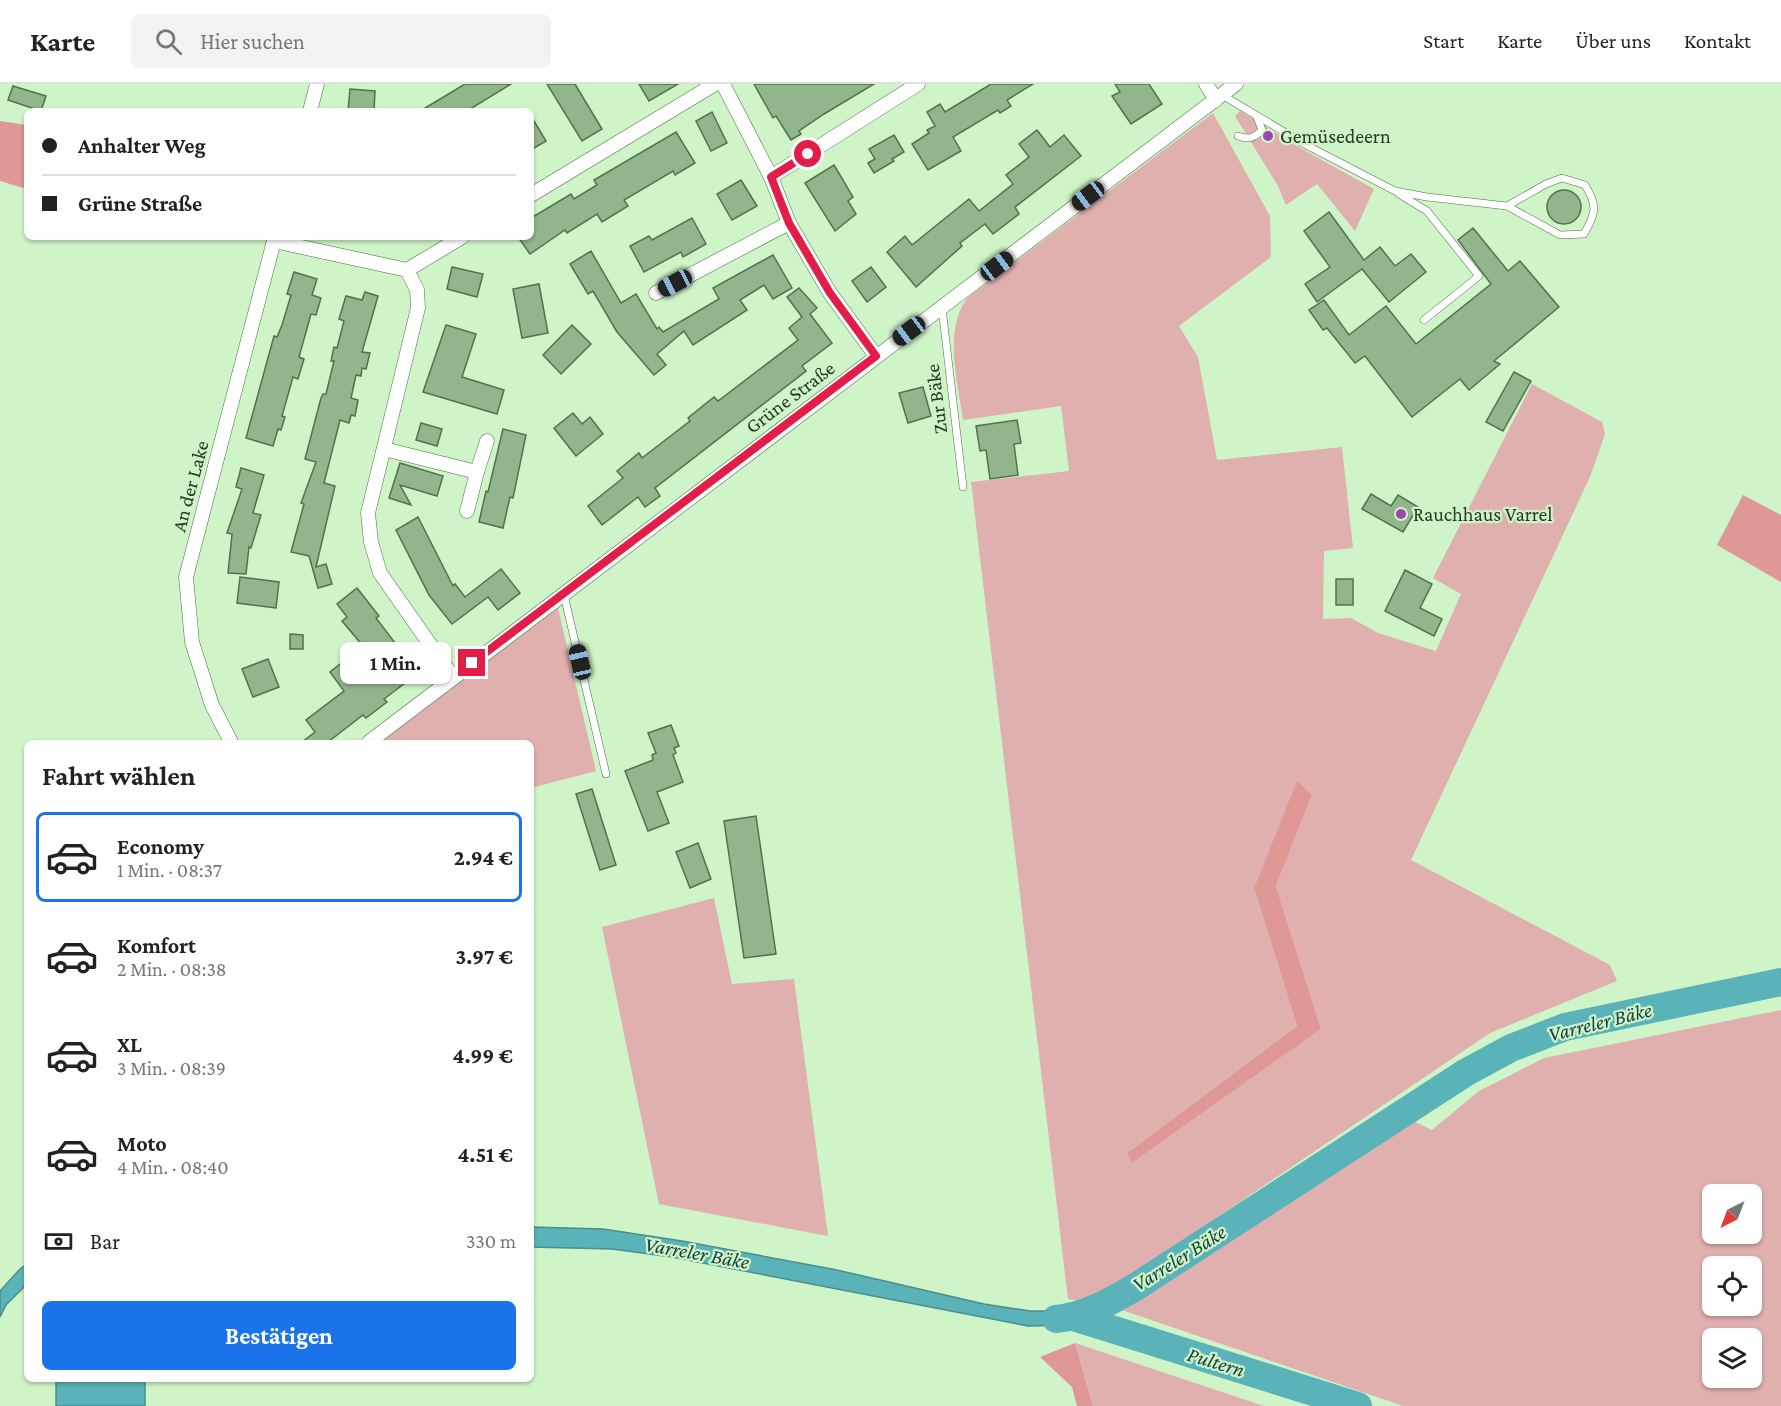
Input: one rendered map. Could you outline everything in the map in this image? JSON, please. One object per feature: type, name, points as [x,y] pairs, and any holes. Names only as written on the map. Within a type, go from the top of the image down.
[{"type":"street","points":[[311,108],[317,84]]},
{"type":"street","points":[[534,193],[715,84]]},
{"type":"street","points":[[723,84],[771,177],[789,223],[830,293],[876,356]]},
{"type":"street","points":[[771,177],[918,84]]},
{"type":"street","points":[[1206,84],[1219,98]]},
{"type":"street","name":"Grüne Straße","points":[[372,740],[1236,84]]},
{"type":"street","points":[[656,293],[789,223]]},
{"type":"street","name":"An der Lake","points":[[230,740],[212,705],[192,642],[186,578],[275,240]]},
{"type":"street","points":[[279,240],[407,270],[457,240]]},
{"type":"street","points":[[407,270],[417,290],[418,308],[368,513],[371,542],[380,573],[453,677]]},
{"type":"street","points":[[467,511],[488,441]]},
{"type":"street","points":[[384,449],[477,472]]},
{"type":"lane","points":[[1219,98],[1254,114],[1427,211],[1479,276],[1424,320]]},
{"type":"lane","points":[[1238,136],[1246,139],[1255,137],[1262,130],[1254,114]]},
{"type":"lane","points":[[1395,191],[1507,206],[1560,235],[1584,234],[1593,217],[1594,200],[1585,185],[1562,178],[1546,184],[1507,206]]},
{"type":"lane","name":"Zur Bäke","points":[[942,307],[963,487]]},
{"type":"lane","points":[[564,595],[606,774]]},
{"type":"shaded area","points":[[1240,111],[1374,189],[1355,231],[1317,184],[1286,205],[1278,186],[1235,116]]},
{"type":"shaded area","points":[[1213,113],[1270,216],[1271,257],[1179,326],[1198,357],[1217,460],[1342,447],[1353,548],[1324,551],[1323,619],[1351,618],[1378,633],[1436,651],[1461,594],[1433,578],[1532,384],[1602,422],[1605,434],[1590,477],[1411,860],[1610,965],[1617,981],[1490,1033],[1090,1303],[1068,1299],[971,482],[1069,471],[1061,406],[963,420],[954,358],[954,342],[960,312],[967,298]],"holes":[[[1297,780],[1312,795],[1276,886],[1321,1029],[1132,1163],[1127,1153],[1297,1026],[1254,888]]]},
{"type":"shaded area","points":[[0,121],[24,125],[24,188],[0,181]]},
{"type":"shaded area","points":[[1743,495],[1781,515],[1781,582],[1717,545]]},
{"type":"shaded area","points":[[558,608],[596,771],[534,787],[534,740],[384,740]]},
{"type":"shaded area","points":[[1297,780],[1312,795],[1276,886],[1321,1029],[1132,1163],[1127,1153],[1297,1026],[1254,888]]},
{"type":"shaded area","points":[[714,898],[732,984],[794,979],[828,1236],[659,1204],[602,927]]},
{"type":"shaded area","points":[[1781,1010],[1781,1406],[1403,1406],[1116,1308],[1409,1119],[1432,1130],[1479,1091],[1544,1058]]},
{"type":"shaded area","points":[[1075,1343],[1264,1406],[1093,1406]]},
{"type":"shaded area","points":[[1075,1343],[1093,1406],[1077,1406],[1072,1387],[1040,1357]]},
{"type":"water","points":[[534,1227],[603,1229],[682,1241],[837,1270],[984,1304],[1030,1311],[1092,1311],[1075,1325],[1028,1326],[672,1257],[612,1249],[534,1247]]},
{"type":"water","points":[[24,1266],[24,1287],[6,1305],[0,1317],[0,1291]]},
{"type":"water","points":[[56,1382],[145,1382],[145,1406],[56,1406]]},
{"type":"building","points":[[465,84],[511,84],[472,108],[425,108]]},
{"type":"building","points":[[547,84],[575,84],[602,129],[582,141]]},
{"type":"building","points":[[639,84],[678,84],[649,101]]},
{"type":"building","points":[[754,84],[874,84],[824,114],[799,131],[801,134],[791,140],[776,116],[773,118]]},
{"type":"building","points":[[991,84],[1033,84],[1007,100],[1011,106],[1000,113],[998,110],[953,137],[961,151],[928,170],[912,144],[929,133],[927,130],[935,126],[927,112],[940,104],[945,112]]},
{"type":"building","points":[[1115,84],[1149,84],[1162,104],[1131,124],[1112,96],[1120,92]]},
{"type":"building","points":[[13,86],[46,96],[42,108],[32,108],[8,100]]},
{"type":"building","points":[[350,89],[375,91],[374,108],[348,108]]},
{"type":"building","points":[[712,112],[727,143],[711,151],[696,121]]},
{"type":"building","points":[[534,121],[546,141],[534,148]]},
{"type":"building","points":[[1037,130],[1050,147],[1064,135],[1081,156],[1015,207],[1019,214],[993,234],[985,224],[960,243],[962,246],[916,287],[887,252],[905,236],[912,245],[969,199],[979,211],[1013,184],[1006,175],[1029,157],[1019,144]]},
{"type":"building","points":[[676,132],[695,163],[675,175],[673,171],[624,200],[628,206],[602,222],[597,214],[567,233],[565,230],[530,254],[520,240],[534,240],[534,216],[571,194],[574,199],[597,185],[594,180]]},
{"type":"building","points":[[894,135],[904,152],[874,173],[868,163],[875,159],[869,149]]},
{"type":"building","points":[[834,165],[853,197],[848,201],[856,214],[835,231],[805,183]]},
{"type":"building","points":[[741,180],[757,206],[732,220],[717,194]]},
{"type":"building","points":[[1564,190],[1576,195],[1581,207],[1576,219],[1564,224],[1552,219],[1547,207],[1552,195]]},
{"type":"building","points":[[1329,212],[1364,260],[1380,247],[1395,266],[1411,254],[1426,272],[1389,302],[1362,269],[1317,302],[1305,284],[1330,267],[1304,231]]},
{"type":"building","points":[[692,218],[706,244],[683,257],[681,252],[644,272],[630,246],[649,236],[652,240]]},
{"type":"building","points":[[1473,228],[1508,271],[1520,261],[1559,307],[1494,361],[1500,364],[1469,390],[1460,379],[1412,417],[1365,356],[1355,363],[1327,328],[1323,330],[1309,310],[1324,300],[1349,335],[1386,306],[1416,344],[1491,284],[1458,240]]},
{"type":"building","points":[[591,251],[621,303],[636,294],[657,329],[659,327],[663,332],[719,299],[713,288],[773,255],[792,288],[773,299],[764,285],[740,300],[747,310],[693,345],[684,331],[657,354],[666,365],[654,375],[617,332],[593,291],[588,294],[570,264]]},
{"type":"building","points":[[452,267],[483,274],[477,297],[447,289]]},
{"type":"building","points":[[871,267],[886,287],[867,302],[852,281]]},
{"type":"building","points":[[294,272],[317,279],[312,295],[321,298],[316,315],[311,314],[299,357],[304,359],[298,379],[293,377],[282,416],[285,417],[281,430],[278,429],[273,446],[246,438],[274,336],[277,337],[282,325],[291,295],[287,294]]},
{"type":"building","points":[[539,284],[548,333],[522,338],[513,289]]},
{"type":"building","points":[[799,288],[817,308],[810,314],[832,343],[802,366],[806,371],[655,488],[660,496],[645,507],[638,497],[602,525],[588,506],[623,478],[617,471],[639,453],[642,458],[690,421],[688,418],[714,397],[718,401],[798,340],[789,328],[802,317],[787,297]]},
{"type":"building","points":[[365,292],[378,296],[362,352],[370,353],[366,369],[362,368],[361,376],[356,375],[351,398],[358,400],[355,416],[351,415],[349,423],[340,420],[324,483],[335,486],[316,567],[326,564],[332,584],[318,588],[309,556],[291,552],[304,504],[301,503],[316,462],[305,459],[321,398],[323,394],[326,394],[334,361],[331,361],[334,347],[337,348],[344,321],[339,319],[346,296],[362,300]]},
{"type":"building","points":[[446,325],[476,334],[462,377],[504,390],[497,414],[423,392]]},
{"type":"building","points":[[572,325],[591,344],[561,374],[543,355]]},
{"type":"building","points":[[1514,372],[1531,381],[1503,431],[1486,422]]},
{"type":"building","points":[[923,387],[931,416],[908,423],[899,393]]},
{"type":"building","points":[[573,413],[582,424],[590,417],[603,434],[576,456],[554,428]]},
{"type":"building","points":[[1017,420],[1021,443],[1014,444],[1018,475],[990,479],[986,450],[980,451],[976,426]]},
{"type":"building","points":[[421,423],[442,429],[437,446],[416,440]]},
{"type":"building","points":[[503,429],[526,435],[513,498],[510,497],[503,528],[479,522]]},
{"type":"building","points":[[400,463],[443,476],[437,496],[400,485],[411,505],[389,498]]},
{"type":"building","points":[[241,468],[264,475],[253,513],[261,515],[251,548],[249,547],[246,574],[228,573],[232,534],[227,533],[242,489],[236,487]]},
{"type":"building","points":[[1371,494],[1391,506],[1398,495],[1418,507],[1403,532],[1362,509]]},
{"type":"building","points":[[418,517],[453,586],[455,584],[465,597],[501,569],[520,593],[498,610],[488,597],[452,624],[429,595],[396,530]]},
{"type":"building","points":[[1405,570],[1432,584],[1420,608],[1442,619],[1434,636],[1385,611]]},
{"type":"building","points":[[240,577],[279,582],[276,608],[237,603]]},
{"type":"building","points":[[1336,579],[1353,579],[1353,605],[1336,605]]},
{"type":"building","points":[[357,588],[379,616],[376,618],[418,673],[384,699],[387,702],[366,718],[363,715],[331,740],[305,740],[315,732],[306,720],[344,691],[330,672],[363,646],[342,621],[347,617],[337,604]]},
{"type":"building","points":[[290,634],[303,635],[303,649],[290,649]]},
{"type":"building","points":[[268,659],[279,687],[253,697],[242,669]]},
{"type":"building","points":[[671,725],[679,746],[674,748],[676,753],[673,755],[683,782],[657,792],[669,823],[648,831],[625,771],[653,760],[652,755],[656,753],[648,733]]},
{"type":"building","points":[[592,789],[616,865],[600,870],[576,794]]},
{"type":"building","points":[[756,816],[776,954],[744,958],[724,821]]},
{"type":"building","points":[[698,843],[711,879],[690,888],[676,852]]},
{"type":"waterway","name":"Varreler Bäke","points":[[1056,1319],[1088,1311],[1137,1286],[1465,1073],[1511,1048],[1565,1027],[1781,982]]},
{"type":"waterway","name":"Pultern","points":[[1073,1317],[1358,1406]]},
{"type":"place","name":"Gemüsedeern","points":[[1268,136]]},
{"type":"place","name":"Rauchhaus Varrel","points":[[1401,514]]},
{"type":"route","points":[[472,663],[876,356],[830,293],[789,223],[771,177],[808,154]]}]
